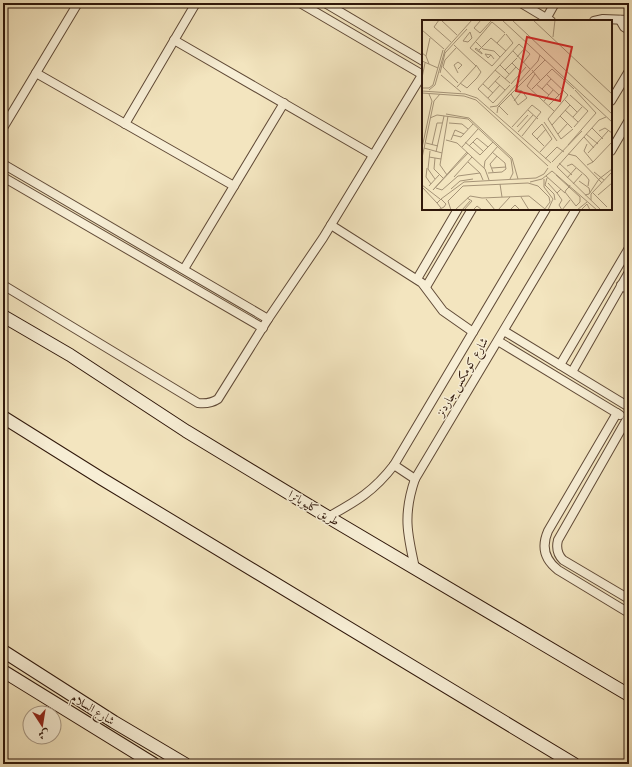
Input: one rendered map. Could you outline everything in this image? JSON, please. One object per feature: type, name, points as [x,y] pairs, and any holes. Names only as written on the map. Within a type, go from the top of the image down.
[{"type":"main road","name":"طريق كليوباترا","points":[[3,316],[70,355],[186,431],[328,517],[629,695]]},
{"type":"main road","points":[[3,417],[102,479],[574,764]]},
{"type":"main road","name":"شارع السلام","points":[[3,651],[114,722],[185,764]]},
{"type":"main road","name":"شارع السلام","points":[[3,671],[154,764]]},
{"type":"main road","points":[[107,734],[114,722]]},
{"type":"street","points":[[3,128],[78,3]]},
{"type":"street","points":[[125,124],[196,3]]},
{"type":"street","points":[[300,3],[422,74]]},
{"type":"street","points":[[325,3],[422,60]]},
{"type":"street","points":[[521,3],[549,20],[555,3]]},
{"type":"street","points":[[598,20],[629,20]]},
{"type":"street","points":[[620,20],[624,27],[629,30]]},
{"type":"street","points":[[174,40],[373,155]]},
{"type":"street","points":[[612,99],[629,71]]},
{"type":"street","points":[[36,73],[234,186]]},
{"type":"street","points":[[3,285],[198,403],[210,403],[218,399],[268,319],[330,225],[422,77]]},
{"type":"street","points":[[184,269],[284,103]]},
{"type":"street","points":[[612,149],[629,120]]},
{"type":"street","points":[[3,164],[268,319]]},
{"type":"street","points":[[3,177],[263,328]]},
{"type":"street","points":[[417,279],[457,210]]},
{"type":"street","points":[[426,287],[471,210]]},
{"type":"street","name":"شارع كومكس جاردنز","points":[[328,517],[366,495],[394,465],[545,210]]},
{"type":"street","name":"شارع كومكس جاردنز","points":[[415,568],[408,542],[407,516],[411,491],[415,479],[575,210]]},
{"type":"street","points":[[330,225],[417,279],[426,287],[443,312],[473,332]]},
{"type":"street","points":[[560,365],[629,248]]},
{"type":"street","points":[[572,372],[629,272]]},
{"type":"street","points":[[189,285],[195,275]]},
{"type":"street","points":[[621,285],[629,290]]},
{"type":"street","points":[[504,331],[629,407]]},
{"type":"street","points":[[498,341],[628,420],[558,540],[557,546],[559,556],[563,560],[629,599]]},
{"type":"street","points":[[616,413],[548,532],[544,544],[544,550],[549,562],[558,570],[629,613]]},
{"type":"street","points":[[394,465],[415,479]]}]
